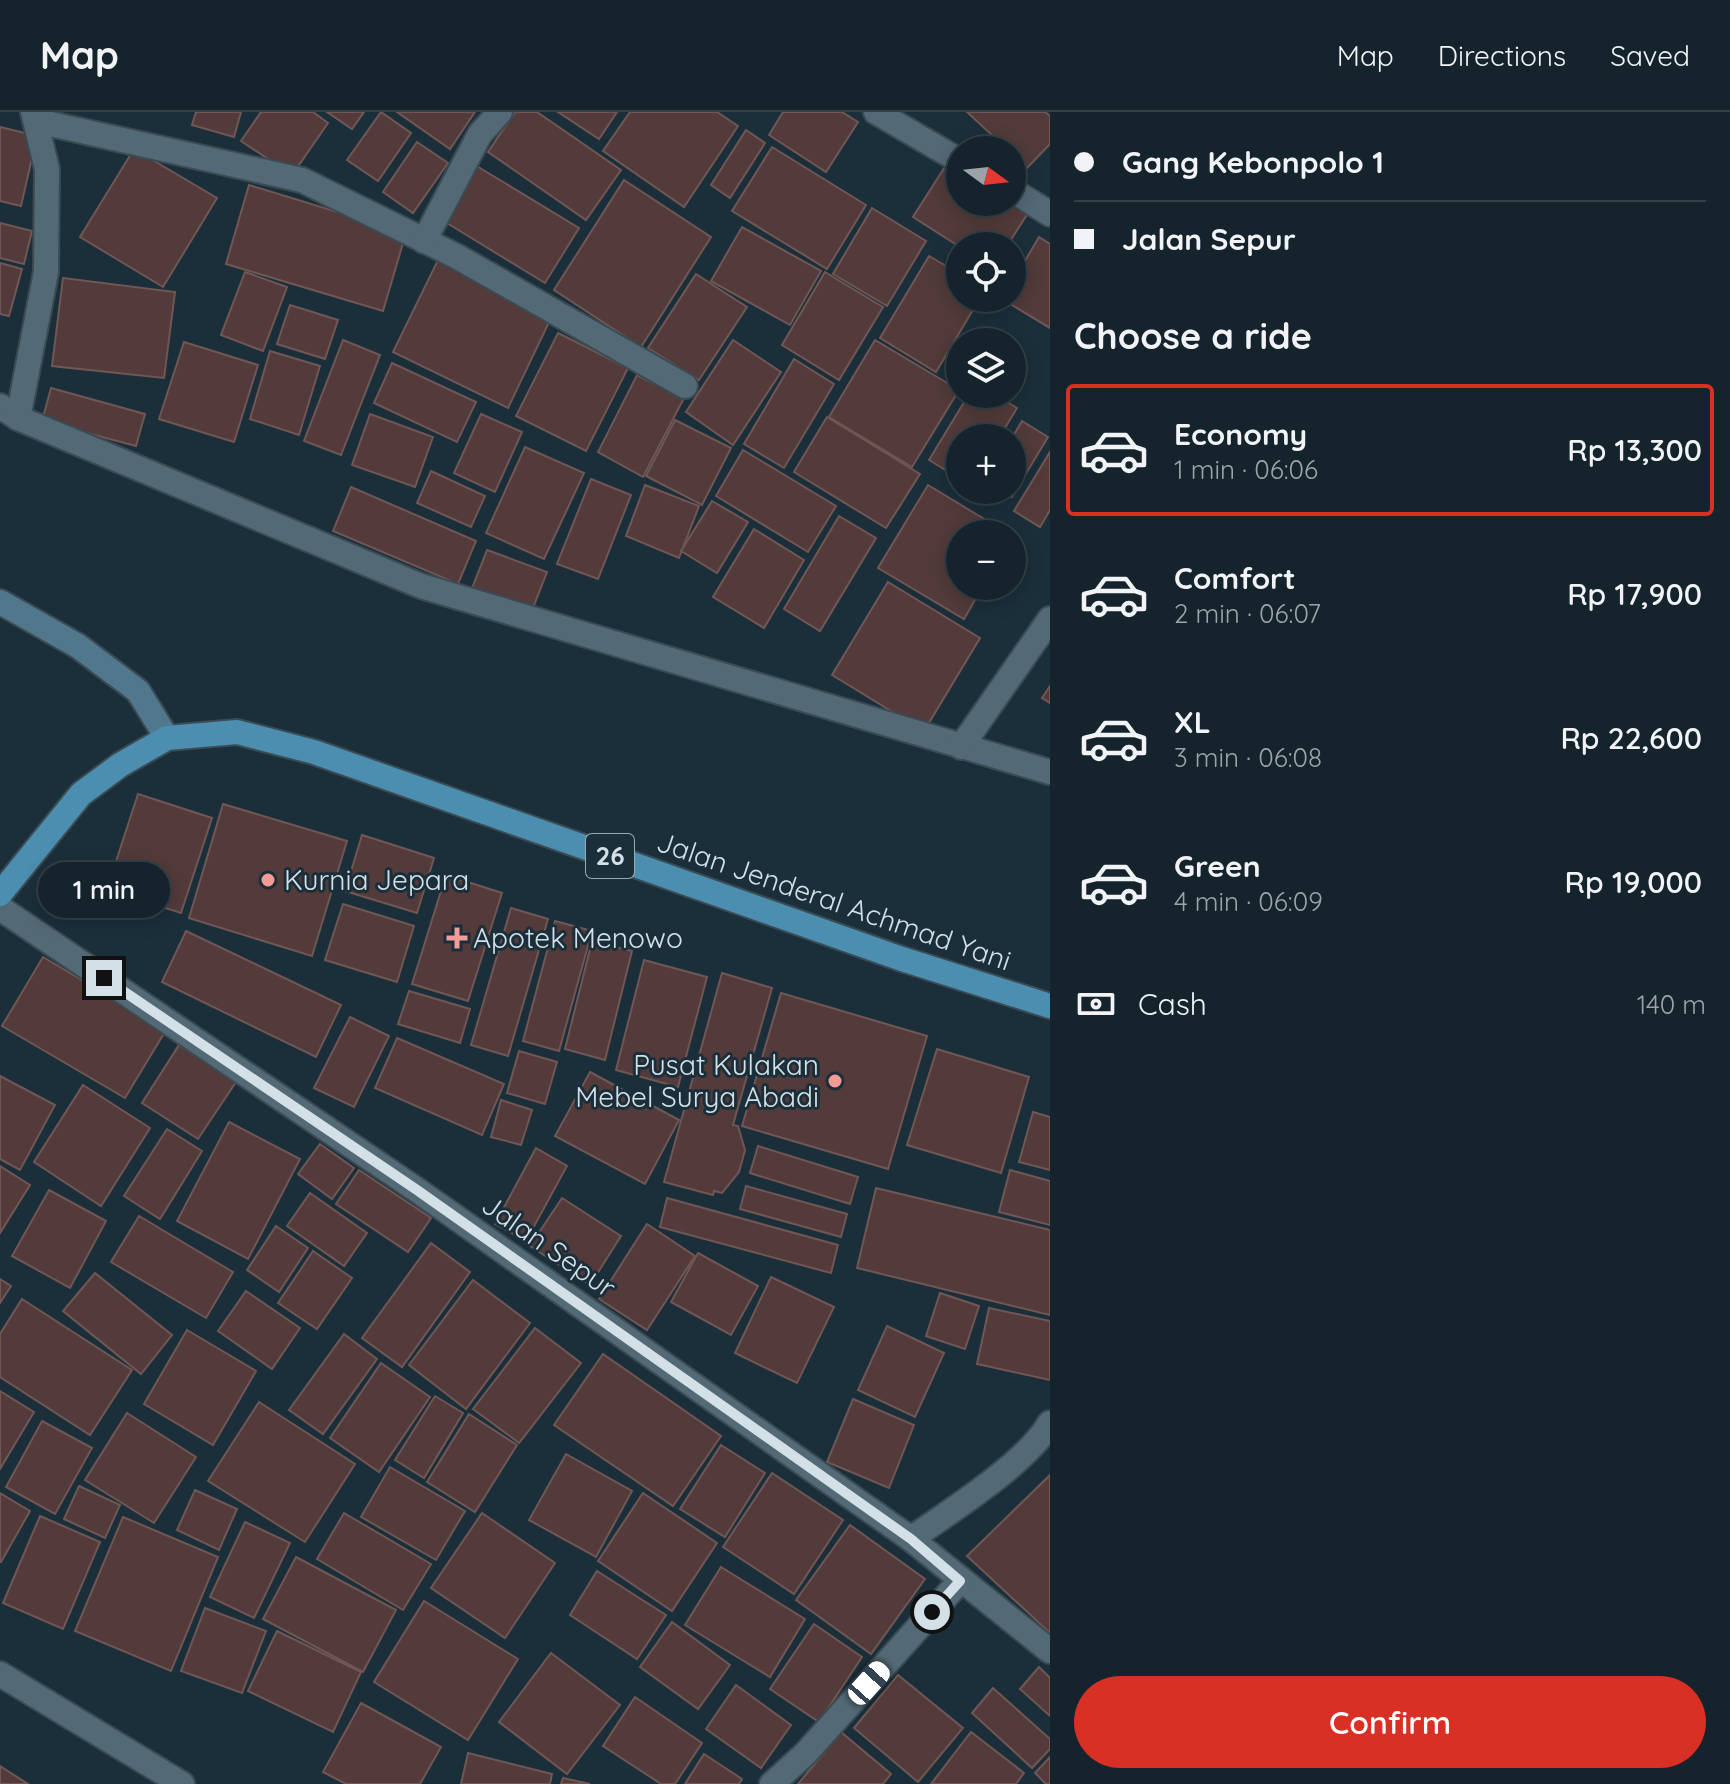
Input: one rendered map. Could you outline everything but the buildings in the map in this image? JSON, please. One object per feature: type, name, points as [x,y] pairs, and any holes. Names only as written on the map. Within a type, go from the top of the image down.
[{"type":"highway","name":"Jalan Jenderal Achmad Yani","points":[[167,738],[237,732],[314,752],[902,959],[1050,1006]]},
{"type":"highway","name":"26","points":[[0,894],[81,794],[120,765],[167,738]]},
{"type":"main road","points":[[0,602],[78,646],[138,691],[167,738]]},
{"type":"street","points":[[424,241],[480,134],[500,112]]},
{"type":"street","points":[[876,112],[946,153]]},
{"type":"street","points":[[685,386],[456,256],[302,180],[35,116],[47,169],[46,272],[9,412],[421,586],[1050,772]]},
{"type":"street","points":[[1026,199],[1050,214]]},
{"type":"street","points":[[961,747],[1050,619]]},
{"type":"street","name":"Jalan Sepur","points":[[0,908],[417,1190],[911,1539],[1050,1651]]},
{"type":"street","points":[[911,1539],[1010,1466],[1042,1438],[1050,1423]]},
{"type":"street","points":[[772,1784],[806,1753],[960,1581]]},
{"type":"street","points":[[0,1674],[182,1784]]},
{"type":"place","name":"Kurnia Jepara","points":[[268,880]]},
{"type":"place","name":"Apotek Menowo","points":[[457,938]]},
{"type":"place","name":"Pusat Kulakan Mebel Surya Abadi","points":[[835,1081]]},
{"type":"route","points":[[104,978],[417,1190],[911,1539],[960,1581],[932,1612]]}]
